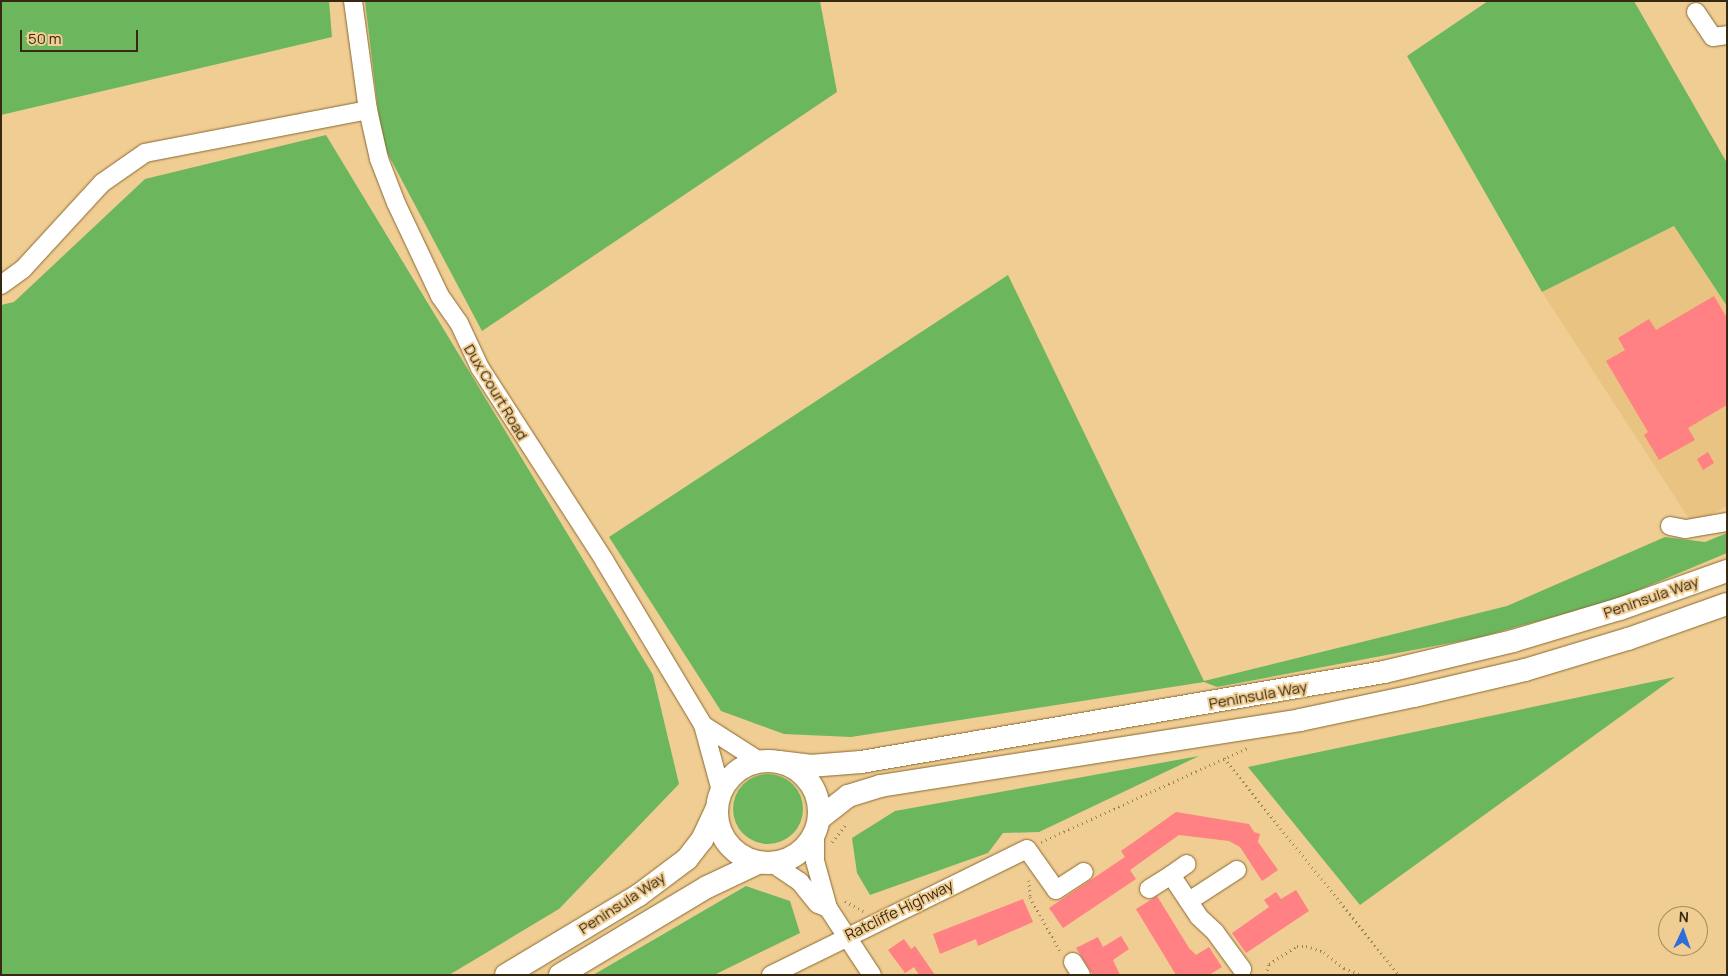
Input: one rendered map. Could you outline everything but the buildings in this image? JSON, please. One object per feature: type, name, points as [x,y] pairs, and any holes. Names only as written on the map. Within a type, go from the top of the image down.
[{"type":"main road","name":"Peninsula Way","points":[[769,762],[810,766],[861,762],[1384,672],[1513,641],[1620,609],[1727,571]]},
{"type":"main road","name":"Peninsula Way","points":[[818,825],[848,796],[880,786],[1300,720],[1414,696],[1562,658],[1727,604]]},
{"type":"main road","points":[[769,762],[802,774],[812,786],[818,825],[807,845],[795,855],[765,863],[734,850],[723,838],[718,801],[733,774],[769,762]]},
{"type":"main road","name":"Peninsula Way","points":[[506,975],[638,895],[687,859],[702,840],[718,801]]},
{"type":"main road","name":"Peninsula Way","points":[[560,975],[706,887],[765,863]]},
{"type":"street","name":"Dux Court Road","points":[[353,1],[368,110],[379,159],[396,203],[471,352],[604,560],[703,725],[718,801]]},
{"type":"street","points":[[1696,12],[1713,37],[1727,35]]},
{"type":"street","points":[[1,285],[23,269],[102,183],[145,153],[368,110]]},
{"type":"street","points":[[1670,526],[1686,529],[1727,522]]},
{"type":"street","name":"Dux Court Road","points":[[703,725],[769,762]]},
{"type":"street","points":[[818,825],[815,861],[834,902],[846,936],[872,975]]},
{"type":"street","points":[[1027,849],[1056,890],[1084,872]]},
{"type":"street","name":"Ratcliffe Highway","points":[[771,975],[846,936],[1027,849]]},
{"type":"street","points":[[765,863],[800,882],[818,904],[834,902]]},
{"type":"street","points":[[1149,889],[1188,864]]},
{"type":"street","points":[[1189,901],[1237,870]]},
{"type":"street","points":[[1171,875],[1189,901],[1215,932],[1240,973]]},
{"type":"path","points":[[1077,969],[1065,961],[1030,898],[1027,849],[1250,746],[1233,746]]},
{"type":"path","points":[[1224,758],[1399,975]]},
{"type":"path","points":[[830,848],[836,834],[850,820]]},
{"type":"path","points":[[834,902],[867,911],[874,924]]},
{"type":"path","points":[[1266,975],[1269,964],[1297,946],[1306,946],[1324,952],[1344,968],[1361,975]]},
{"type":"shaded area","points":[[1675,226],[1727,306],[1727,506],[1693,525],[1542,292]]},
{"type":"green space","points":[[1,1],[329,1],[332,37],[1,115]]},
{"type":"green space","points":[[365,1],[820,1],[837,92],[482,331],[382,143]]},
{"type":"green space","points":[[1488,1],[1634,1],[1727,163],[1727,306],[1674,226],[1542,292],[1407,56]]},
{"type":"green space","points":[[326,135],[653,675],[679,784],[559,909],[449,975],[1,975],[1,305],[14,302],[145,179]]},
{"type":"green space","points":[[1008,275],[1204,681],[1507,606],[1665,537],[1705,542],[1727,533],[1727,553],[1617,599],[1477,638],[1217,687],[1204,682],[851,737],[784,734],[721,711],[609,537]]},
{"type":"green space","points":[[1675,677],[1360,905],[1248,767]]},
{"type":"green space","points":[[1199,756],[1039,832],[1003,833],[988,853],[870,895],[857,873],[852,838],[895,811]]},
{"type":"green space","points":[[761,774],[775,774],[788,780],[797,789],[803,802],[801,822],[793,834],[775,844],[761,844],[748,838],[739,829],[733,816],[733,802],[739,789],[748,780]]},
{"type":"green space","points":[[746,886],[790,901],[800,933],[714,975],[593,975]]}]
